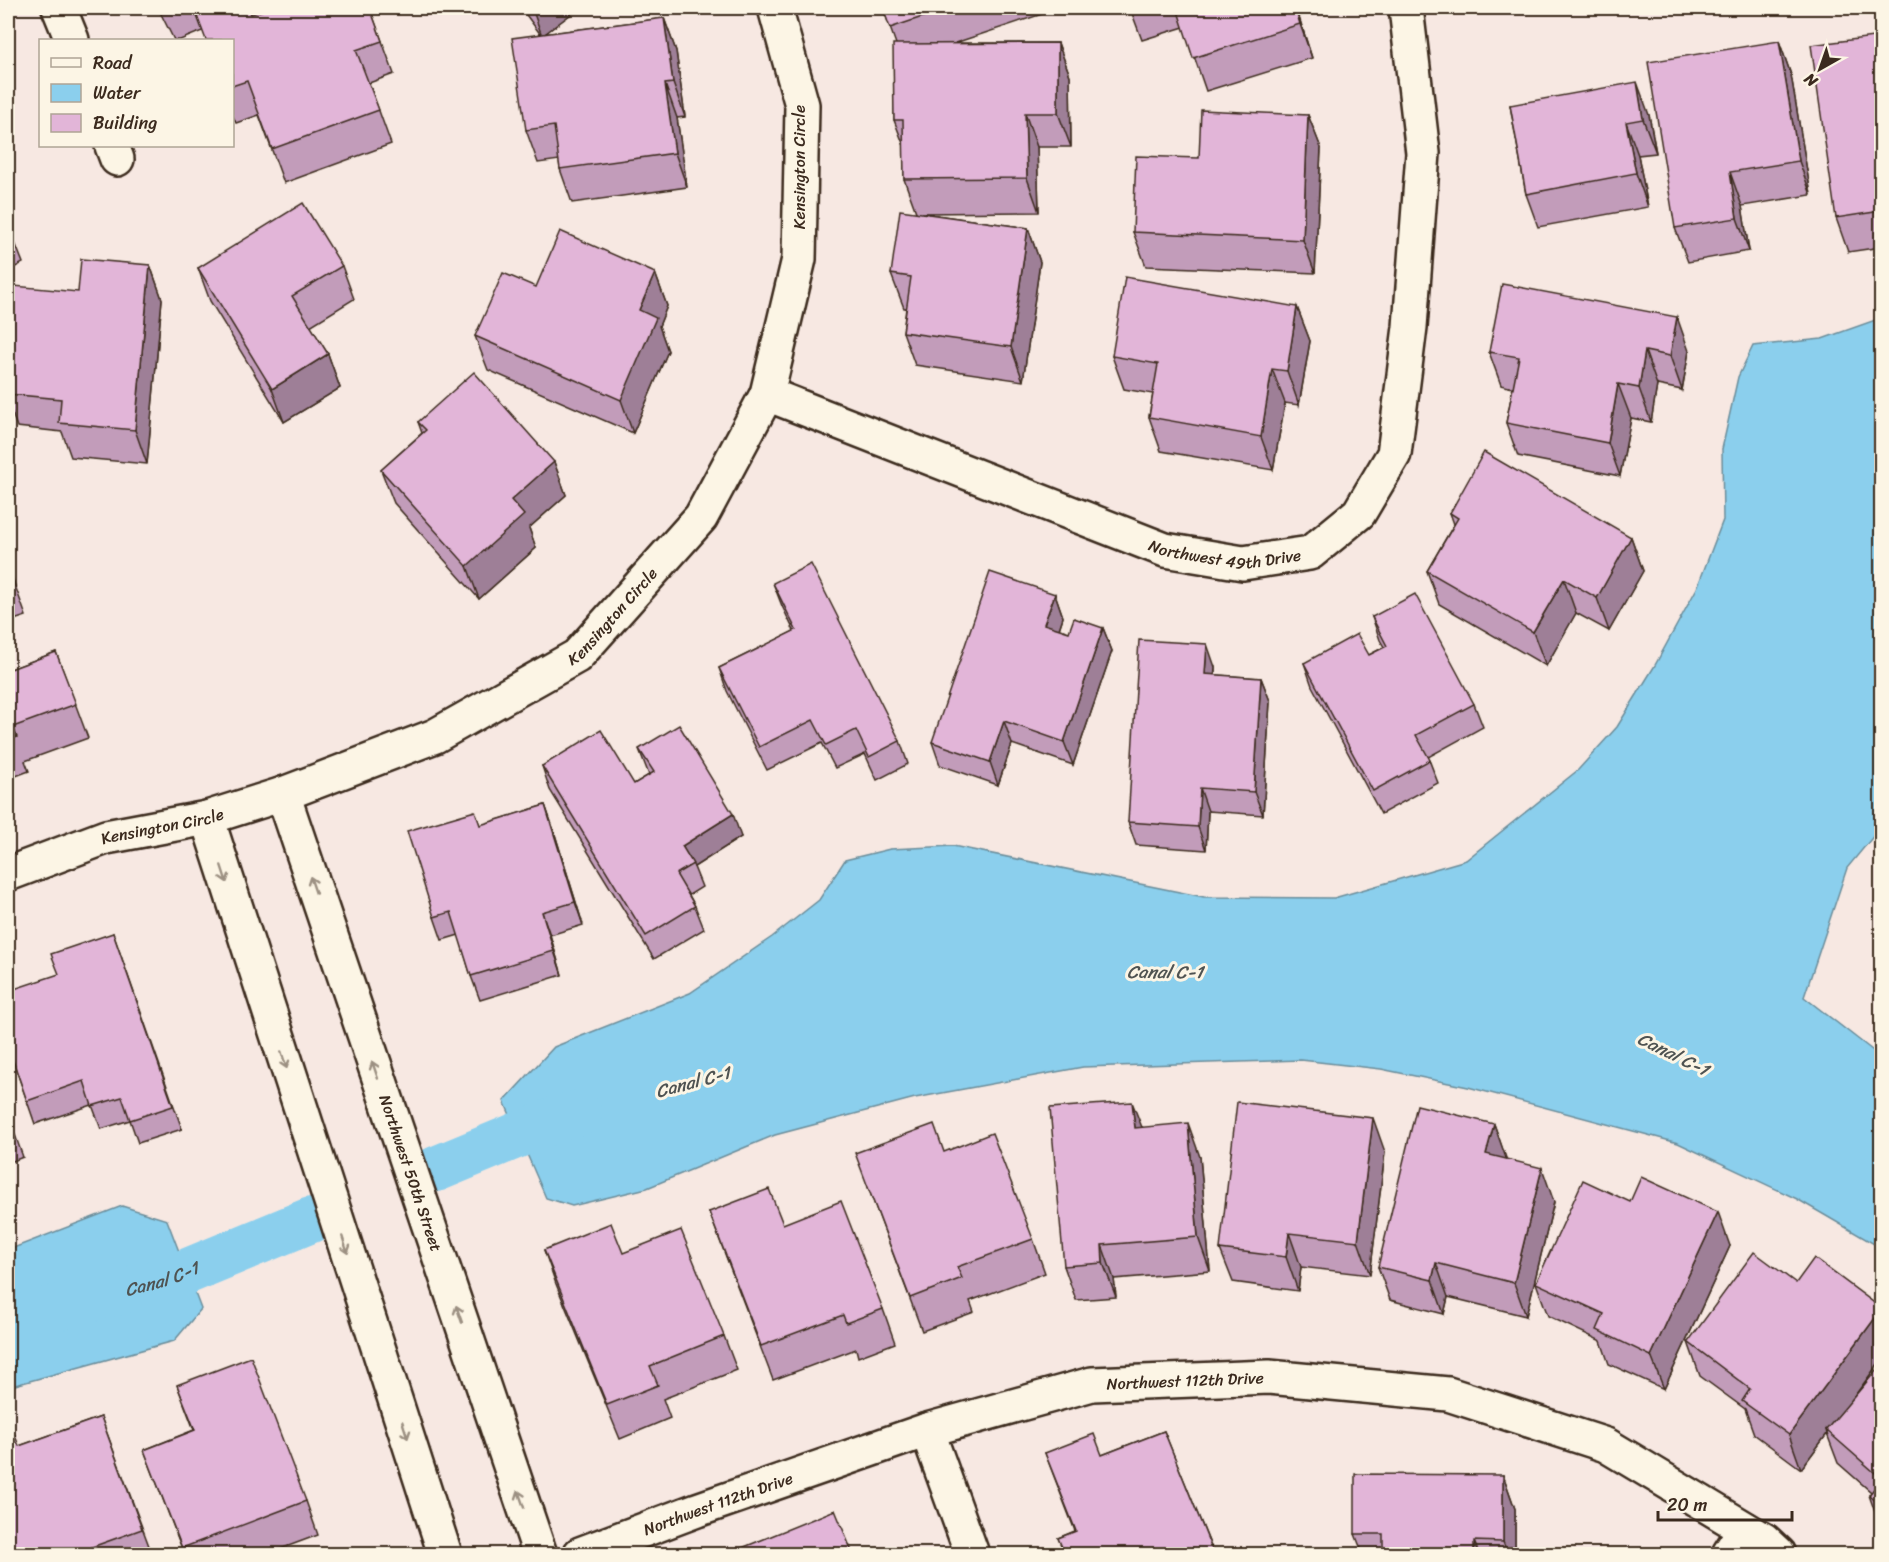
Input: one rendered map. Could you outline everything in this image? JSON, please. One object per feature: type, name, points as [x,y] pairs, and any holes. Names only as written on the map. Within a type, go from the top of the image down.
[{"type":"street","points":[[59,8],[72,39]]},
{"type":"street","name":"Kensington Circle","points":[[8,874],[106,837],[207,818],[283,794],[435,736],[577,656],[701,517],[767,394],[799,259],[802,105],[775,8]]},
{"type":"street","name":"Northwest 49th Drive","points":[[767,394],[1165,550],[1243,563],[1310,553],[1359,513],[1394,454],[1410,327],[1423,153],[1406,8]]},
{"type":"street","name":"Northwest 50th Street","points":[[283,794],[540,1554]]},
{"type":"street","points":[[207,818],[445,1554]]},
{"type":"street","name":"Northwest 112th Drive","points":[[579,1554],[697,1510],[927,1430],[1092,1384],[1269,1377],[1448,1394],[1606,1445],[1737,1542],[1779,1554]]},
{"type":"street","points":[[927,1430],[972,1554]]},
{"type":"water","points":[[1881,318],[1881,827],[1847,868],[1804,997],[1881,1057],[1881,1248],[1797,1199],[1678,1143],[1468,1087],[1381,1069],[1301,1060],[1083,1067],[915,1098],[775,1135],[647,1188],[572,1206],[546,1198],[504,1101],[554,1047],[690,993],[772,937],[819,900],[845,860],[890,849],[953,846],[1204,897],[1334,898],[1466,860],[1578,770],[1617,727],[1654,667],[1697,588],[1723,520],[1722,449],[1738,377],[1753,346],[1822,339]]},
{"type":"water","points":[[122,1206],[167,1220],[201,1309],[174,1341],[8,1387],[8,1250]]},
{"type":"building","points":[[220,8],[248,8],[251,14],[270,8],[370,8],[382,41],[356,50],[379,110],[272,149],[247,81],[234,85],[234,39],[206,39],[197,16]]},
{"type":"building","points":[[883,8],[949,8],[890,28]]},
{"type":"building","points":[[1177,8],[1295,8],[1300,24],[1193,58]]},
{"type":"building","points":[[664,18],[673,83],[665,84],[675,153],[560,169],[554,126],[526,130],[512,38]]},
{"type":"building","points":[[1881,36],[1881,211],[1836,218],[1811,45]]},
{"type":"building","points":[[1779,41],[1799,161],[1730,172],[1737,218],[1675,228],[1648,62]]},
{"type":"building","points":[[1058,43],[1058,113],[1025,113],[1027,178],[904,179],[903,120],[894,120],[893,44]]},
{"type":"building","points":[[1637,82],[1643,119],[1626,122],[1636,173],[1526,194],[1510,105]]},
{"type":"building","points":[[1201,110],[1308,115],[1303,240],[1133,232],[1136,156],[1199,158]]},
{"type":"building","points":[[303,203],[342,266],[292,296],[328,354],[272,389],[198,268]]},
{"type":"building","points":[[900,210],[1028,228],[1011,347],[903,332],[911,277],[891,274]]},
{"type":"building","points":[[560,231],[655,273],[639,310],[656,318],[621,400],[475,336],[503,273],[536,287]]},
{"type":"building","points":[[81,259],[150,265],[135,430],[59,423],[61,399],[8,394],[8,360],[14,286],[78,292]]},
{"type":"building","points":[[1125,277],[1297,307],[1287,371],[1272,369],[1261,437],[1149,417],[1158,364],[1112,356]]},
{"type":"building","points":[[1502,284],[1677,317],[1670,356],[1645,351],[1639,388],[1618,384],[1608,443],[1506,423],[1519,357],[1489,352]]},
{"type":"building","points":[[474,372],[554,462],[511,500],[524,515],[467,566],[381,470],[426,430],[418,422]]},
{"type":"building","points":[[1484,452],[1631,537],[1597,598],[1564,579],[1533,632],[1427,571],[1458,518],[1450,513]]},
{"type":"building","points":[[811,564],[900,741],[869,757],[856,730],[826,745],[813,720],[759,747],[719,668],[796,630],[773,583]]},
{"type":"building","points":[[8,566],[14,582],[8,584]]},
{"type":"building","points":[[990,572],[1055,594],[1044,624],[1069,632],[1074,618],[1103,628],[1064,742],[1004,721],[990,762],[932,742]]},
{"type":"building","points":[[1415,594],[1474,704],[1416,735],[1430,760],[1373,791],[1304,663],[1357,634],[1369,655],[1387,646],[1372,617]]},
{"type":"building","points":[[1139,640],[1207,644],[1205,674],[1261,678],[1254,792],[1200,788],[1198,827],[1128,822]]},
{"type":"building","points":[[56,652],[76,704],[13,727],[17,737],[8,741],[8,670]]},
{"type":"building","points":[[679,725],[733,814],[682,846],[693,864],[676,874],[695,906],[646,936],[542,766],[601,730],[634,784],[654,772],[639,749]]},
{"type":"building","points":[[545,805],[575,902],[542,912],[554,951],[471,976],[451,912],[434,917],[407,831],[475,811],[480,825]]},
{"type":"building","points":[[113,933],[173,1106],[130,1120],[122,1097],[92,1106],[84,1081],[27,1101],[8,1046],[8,991],[59,974],[51,954]]},
{"type":"building","points":[[1132,1102],[1135,1128],[1188,1123],[1198,1237],[1102,1245],[1103,1263],[1064,1266],[1050,1108]]},
{"type":"building","points":[[1237,1102],[1373,1118],[1358,1241],[1289,1233],[1286,1257],[1220,1249]]},
{"type":"building","points":[[1417,1105],[1494,1124],[1486,1154],[1542,1168],[1514,1283],[1436,1263],[1432,1280],[1378,1267]]},
{"type":"building","points":[[8,1115],[14,1134],[8,1137]]},
{"type":"building","points":[[934,1124],[944,1152],[992,1133],[1033,1239],[957,1267],[962,1278],[910,1298],[855,1153]]},
{"type":"building","points":[[1641,1177],[1718,1212],[1651,1356],[1597,1330],[1604,1314],[1536,1283],[1583,1180],[1630,1202]]},
{"type":"building","points":[[769,1189],[783,1224],[841,1201],[883,1309],[846,1323],[843,1315],[761,1346],[709,1212]]},
{"type":"building","points":[[611,1223],[623,1253],[681,1230],[724,1336],[650,1366],[658,1385],[607,1405],[544,1250]]},
{"type":"building","points":[[1754,1252],[1796,1283],[1814,1258],[1881,1308],[1789,1435],[1742,1401],[1750,1389],[1688,1342]]},
{"type":"building","points":[[251,1357],[306,1501],[182,1548],[144,1450],[195,1430],[177,1385]]},
{"type":"building","points":[[1881,1365],[1881,1478],[1826,1430]]},
{"type":"building","points":[[101,1417],[142,1529],[81,1551],[83,1554],[15,1554],[8,1535],[8,1432],[13,1430],[19,1446]]},
{"type":"building","points":[[1164,1431],[1213,1552],[1206,1554],[1065,1554],[1058,1538],[1076,1531],[1045,1453],[1094,1434],[1102,1455]]},
{"type":"building","points":[[1355,1474],[1503,1475],[1503,1542],[1474,1541],[1474,1554],[1383,1554],[1383,1534],[1355,1534]]},
{"type":"building","points":[[1881,1480],[1881,1506],[1869,1495]]},
{"type":"building","points":[[835,1510],[853,1554],[727,1554]]},
{"type":"waterway","name":"Canal C-1","points":[[436,1169],[559,1118],[579,1113]]},
{"type":"waterway","name":"Canal C-1","points":[[8,1320],[166,1280],[311,1220]]}]
